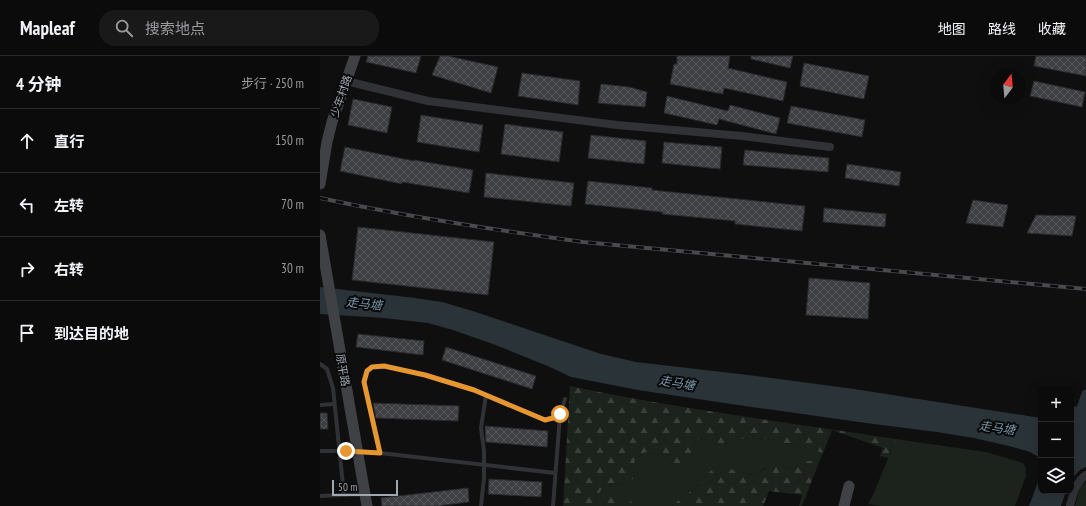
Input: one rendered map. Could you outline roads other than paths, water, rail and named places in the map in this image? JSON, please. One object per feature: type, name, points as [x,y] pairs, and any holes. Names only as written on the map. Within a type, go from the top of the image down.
[{"type":"street","name":"少年村路","points":[[320,184],[326,142],[355,56]]},
{"type":"street","points":[[346,80],[428,102],[617,125],[742,136],[830,147]]},
{"type":"street","name":"原平路","points":[[320,235],[367,506]]},
{"type":"street","points":[[1070,506],[1077,485],[1086,475]]},
{"type":"street","points":[[844,506],[849,486]]},
{"type":"lane","points":[[320,364],[327,369],[333,388],[344,495]]},
{"type":"lane","points":[[380,453],[364,382],[367,371],[372,367],[384,366],[425,375],[474,390],[545,420],[560,414]]},
{"type":"lane","points":[[481,506],[484,465],[481,428],[486,395]]},
{"type":"lane","points":[[553,506],[560,414],[565,399]]},
{"type":"lane","points":[[320,405],[334,404]]},
{"type":"lane","points":[[320,451],[357,451],[380,453],[556,473]]},
{"type":"lane","points":[[320,496],[365,494]]},
{"type":"water","name":"走马塘","points":[[320,287],[415,298],[442,302],[601,354],[636,362],[854,389],[1038,418],[1038,458],[1030,452],[974,438],[638,390],[571,377],[493,344],[428,323],[384,318],[320,314]]},
{"type":"water","points":[[1074,406],[1086,408],[1086,467],[1074,476]]},
{"type":"water","points":[[1038,482],[1038,494],[1065,494],[1061,506],[1029,506]]},
{"type":"waterway","points":[[1074,428],[1086,394]]},
{"type":"railway","points":[[320,198],[451,223],[583,242],[1086,289]]}]
